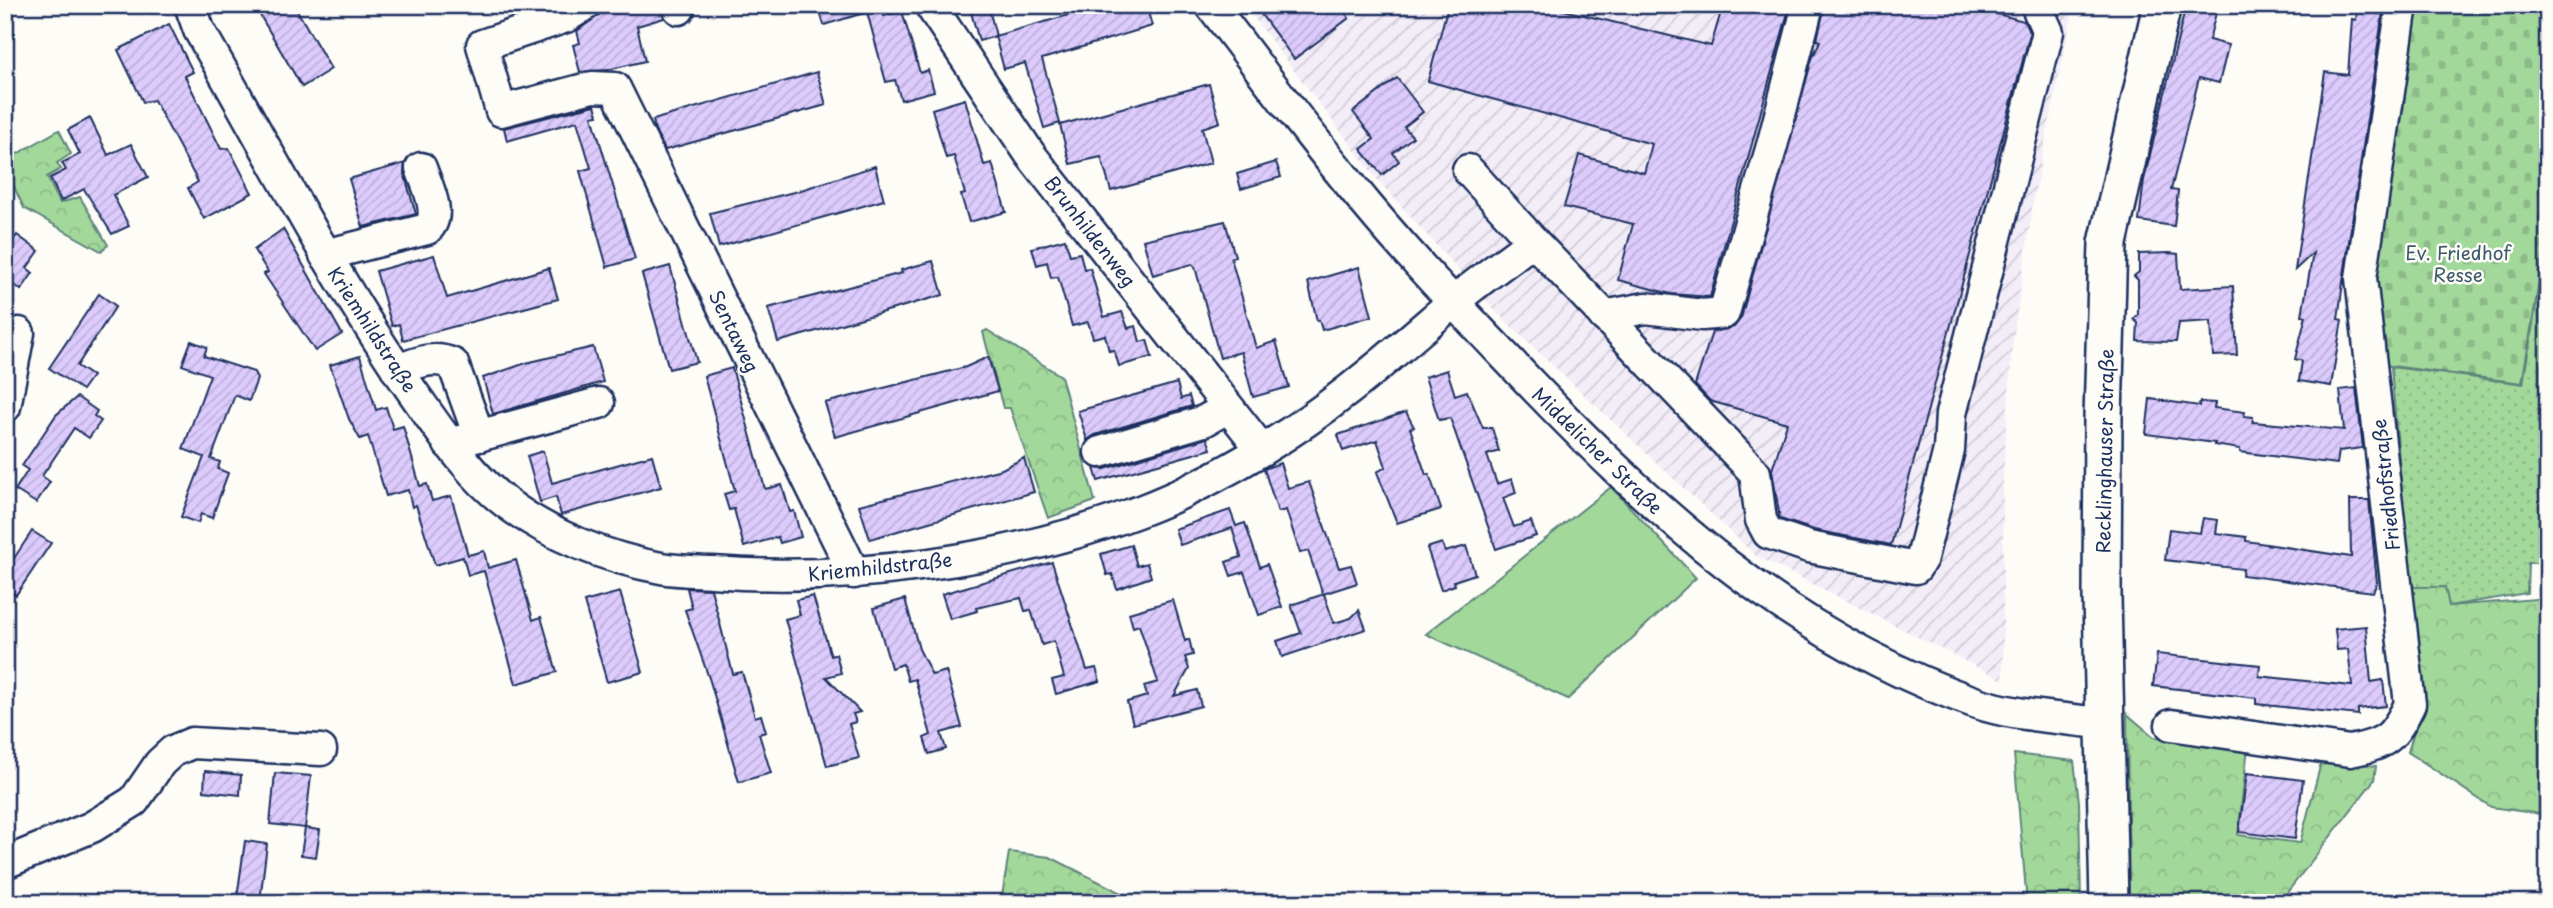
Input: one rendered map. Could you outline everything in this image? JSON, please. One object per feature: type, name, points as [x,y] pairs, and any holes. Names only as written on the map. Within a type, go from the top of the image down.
[{"type":"main road","name":"Recklinghauser Straße","points":[[2109,903],[2102,597],[2108,243],[2162,5]]},
{"type":"street","name":"Kriemhildstraße","points":[[190,5],[199,30],[325,255],[397,370],[449,444],[504,502],[577,544],[662,568],[759,576],[854,573],[965,557],[1105,524],[1179,494],[1262,450],[1331,405],[1385,363],[1453,302],[1533,242]]},
{"type":"street","name":"Sentaweg","points":[[585,5],[566,17],[482,45],[501,110],[592,87],[615,88],[854,573]]},
{"type":"street","name":"Brunhildenweg","points":[[930,5],[1030,154],[1262,450]]},
{"type":"street","name":"Middelicher Straße","points":[[1210,5],[1349,184],[1453,302],[1564,419],[1691,539],[1761,592],[1835,638],[1929,685],[1980,705],[2105,724]]},
{"type":"street","points":[[1604,316],[1646,308],[1702,316],[1724,313],[1773,142],[1808,5]]},
{"type":"street","points":[[1468,170],[1533,242],[1755,473],[1761,520],[1768,533],[1809,547],[1916,568],[1922,558],[1939,491],[1949,450],[1951,414],[2048,32],[2036,5]]},
{"type":"street","name":"Friedhofstraße","points":[[2171,725],[2350,751],[2378,746],[2397,731],[2410,704],[2361,278],[2402,5]]},
{"type":"street","points":[[325,255],[427,229],[431,225],[434,211],[421,168]]},
{"type":"street","points":[[5,407],[19,333]]},
{"type":"street","points":[[397,370],[425,360],[442,359],[453,364],[479,436]]},
{"type":"street","points":[[449,444],[600,403]]},
{"type":"street","points":[[1100,452],[1204,421],[1227,408]]},
{"type":"street","points":[[5,863],[92,827],[134,801],[160,763],[173,751],[192,743],[321,750]]},
{"type":"shaded area","points":[[1244,5],[2074,5],[2034,195],[2012,347],[2003,478],[2003,680],[1755,555],[1498,314],[1376,178]]},
{"type":"green space","name":"Ev. Friedhof Resse","points":[[2415,5],[2548,5],[2548,228],[2522,383],[2376,364],[2371,281]]},
{"type":"green space","points":[[59,130],[71,154],[57,163],[61,169],[47,177],[60,203],[80,197],[108,245],[101,251],[24,208],[5,168],[5,161]]},
{"type":"green space","points":[[2548,233],[2548,563],[2528,563],[2527,593],[2449,606],[2445,587],[2410,587],[2391,367],[2523,384]]},
{"type":"green space","points":[[987,330],[1061,376],[1095,501],[1048,518],[1010,408],[1003,408],[983,332]]},
{"type":"green space","points":[[1611,487],[1696,578],[1568,699],[1426,634]]},
{"type":"green space","points":[[2410,587],[2446,587],[2449,606],[2548,598],[2548,815],[2491,807],[2408,752],[2424,697]]},
{"type":"green space","points":[[2127,714],[2154,737],[2248,747],[2238,835],[2300,843],[2322,759],[2376,766],[2374,780],[2279,903],[2129,903]]},
{"type":"green space","points":[[2014,754],[2074,761],[2079,802],[2081,903],[2027,903]]},
{"type":"green space","points":[[1009,852],[1050,857],[1141,903],[1001,903]]},
{"type":"building","points":[[254,5],[294,5],[331,69],[302,87]]},
{"type":"building","points":[[636,5],[661,5],[664,18],[637,26],[645,61],[607,70],[580,72],[573,45],[580,43],[577,31],[600,14]]},
{"type":"building","points":[[832,5],[881,5],[884,16],[902,11],[920,73],[928,70],[934,91],[901,100],[895,80],[886,82],[867,12],[824,25],[819,9]]},
{"type":"building","points":[[969,5],[988,5],[996,36],[979,41]]},
{"type":"building","points":[[1104,5],[1146,5],[1152,26],[1042,59],[1060,123],[1044,128],[1025,63],[1004,69],[995,36]]},
{"type":"building","points":[[1254,5],[1339,5],[1349,18],[1294,59]]},
{"type":"building","points":[[1448,5],[1543,5],[1711,46],[1723,5],[1790,5],[1710,297],[1671,294],[1618,280],[1633,224],[1564,207],[1579,155],[1644,173],[1652,144],[1428,81]]},
{"type":"building","points":[[1825,5],[1963,5],[2024,21],[2030,34],[1891,545],[1814,530],[1780,519],[1772,470],[1787,423],[1710,401],[1695,385],[1712,332],[1734,327],[1741,318],[1812,59],[1820,41],[1817,40]]},
{"type":"building","points":[[2186,5],[2218,5],[2209,40],[2228,45],[2219,83],[2199,78],[2171,190],[2178,191],[2174,226],[2139,221],[2144,180]]},
{"type":"building","points":[[2358,5],[2384,5],[2344,275],[2338,319],[2342,320],[2331,386],[2299,381],[2302,361],[2295,359],[2306,316],[2302,315],[2313,253],[2295,270],[2325,72],[2348,75],[2352,19],[2356,20]]},
{"type":"building","points":[[169,24],[193,72],[185,76],[221,149],[229,148],[252,193],[204,219],[188,188],[198,182],[154,100],[143,102],[118,50]]},
{"type":"building","points":[[817,72],[826,105],[665,150],[655,130],[653,120]]},
{"type":"building","points":[[1397,78],[1423,112],[1404,127],[1413,137],[1393,153],[1399,161],[1382,175],[1361,149],[1374,139],[1353,112]]},
{"type":"building","points":[[1209,84],[1220,122],[1202,128],[1211,163],[1111,191],[1101,157],[1070,164],[1060,125]]},
{"type":"building","points":[[965,99],[984,165],[992,163],[1006,212],[969,222],[961,195],[965,194],[954,156],[946,158],[932,109]]},
{"type":"building","points":[[595,105],[598,115],[592,116],[635,259],[607,267],[580,171],[591,168],[577,121],[507,141],[504,128]]},
{"type":"building","points":[[90,118],[108,155],[131,144],[148,177],[113,195],[129,226],[112,234],[84,189],[61,201],[50,178],[66,170],[62,163],[80,154],[68,130]]},
{"type":"building","points":[[1276,162],[1281,177],[1241,189],[1237,174]]},
{"type":"building","points":[[405,163],[404,173],[416,214],[363,227],[349,179]]},
{"type":"building","points":[[875,166],[884,200],[719,247],[710,213],[798,191]]},
{"type":"building","points":[[1225,221],[1235,256],[1231,258],[1256,348],[1276,341],[1289,387],[1253,397],[1241,352],[1220,358],[1195,267],[1192,264],[1153,275],[1143,240]]},
{"type":"building","points":[[283,229],[342,334],[315,351],[264,274],[268,272],[254,250]]},
{"type":"building","points":[[17,235],[39,251],[27,268],[33,273],[21,290],[5,278],[5,251]]},
{"type":"building","points":[[1065,239],[1070,255],[1080,253],[1084,269],[1090,268],[1104,317],[1122,312],[1128,328],[1136,326],[1140,342],[1147,340],[1152,357],[1119,366],[1114,350],[1109,351],[1105,335],[1093,338],[1088,322],[1072,326],[1058,277],[1051,278],[1047,262],[1037,265],[1032,248]]},
{"type":"building","points":[[2139,254],[2178,254],[2180,289],[2233,286],[2237,355],[2213,356],[2211,321],[2179,323],[2176,342],[2137,341],[2138,323],[2133,319],[2138,315],[2138,280],[2134,276],[2139,272]]},
{"type":"building","points":[[434,255],[447,298],[549,268],[558,299],[403,340],[399,324],[392,326],[376,271]]},
{"type":"building","points":[[933,261],[943,295],[778,342],[768,308],[902,273],[901,270]]},
{"type":"building","points":[[670,266],[697,362],[669,369],[642,274]]},
{"type":"building","points":[[1359,267],[1372,316],[1322,330],[1319,320],[1317,321],[1308,282]]},
{"type":"building","points":[[99,294],[116,306],[77,366],[92,376],[82,390],[49,368]]},
{"type":"building","points":[[191,341],[207,347],[204,356],[254,372],[257,379],[249,401],[235,395],[211,459],[220,462],[218,469],[228,473],[212,518],[201,514],[198,523],[181,517],[204,457],[183,449],[210,375],[182,365]]},
{"type":"building","points":[[593,347],[603,382],[493,414],[483,378],[526,363]]},
{"type":"building","points":[[360,356],[376,410],[386,407],[393,429],[403,426],[420,486],[427,484],[432,501],[451,496],[468,555],[484,551],[488,568],[516,560],[533,620],[541,617],[557,672],[516,684],[484,571],[468,575],[463,557],[435,565],[416,505],[412,507],[408,490],[386,496],[368,436],[360,439],[349,419],[330,365]]},
{"type":"building","points":[[988,357],[998,391],[835,437],[825,403],[966,367]]},
{"type":"building","points":[[732,368],[765,489],[782,485],[790,512],[794,511],[801,537],[780,543],[778,537],[744,547],[734,509],[729,510],[724,494],[735,491],[704,376]]},
{"type":"building","points":[[1447,370],[1455,395],[1467,391],[1483,428],[1492,428],[1499,451],[1487,455],[1497,484],[1512,479],[1516,493],[1503,498],[1514,527],[1531,521],[1536,536],[1496,549],[1450,418],[1439,420],[1425,377]]},
{"type":"building","points":[[1177,383],[1181,399],[1189,396],[1192,406],[1095,435],[1087,440],[1078,411]]},
{"type":"building","points":[[2356,388],[2363,448],[2339,451],[2337,464],[2240,452],[2240,449],[2214,445],[2215,443],[2146,434],[2150,399],[2199,406],[2200,402],[2215,403],[2214,408],[2245,412],[2244,416],[2253,417],[2253,422],[2344,430],[2340,390]]},
{"type":"building","points":[[77,397],[97,411],[94,416],[101,421],[89,438],[74,428],[42,476],[50,482],[36,503],[15,490],[28,470],[22,466],[56,415]]},
{"type":"building","points":[[1406,412],[1414,427],[1410,428],[1426,475],[1429,474],[1441,509],[1397,523],[1377,472],[1386,467],[1377,440],[1343,451],[1338,435]]},
{"type":"building","points":[[1207,438],[1211,449],[1098,481],[1094,468],[1105,469]]},
{"type":"building","points":[[543,451],[552,483],[652,455],[661,487],[561,515],[556,497],[540,502],[527,456]]},
{"type":"building","points":[[1024,458],[1034,492],[870,539],[859,505],[1002,469]]},
{"type":"building","points":[[1280,463],[1288,488],[1309,482],[1339,568],[1351,565],[1357,583],[1323,594],[1308,551],[1300,553],[1286,510],[1278,512],[1264,469]]},
{"type":"building","points":[[2350,500],[2369,500],[2377,583],[2373,592],[2242,575],[2243,569],[2165,560],[2169,529],[2200,533],[2203,518],[2218,520],[2216,533],[2246,537],[2246,541],[2351,557]]},
{"type":"building","points":[[1230,510],[1236,526],[1245,523],[1260,567],[1267,564],[1282,607],[1259,615],[1244,572],[1231,576],[1226,562],[1241,557],[1232,528],[1180,545],[1175,529]]},
{"type":"building","points":[[32,531],[51,543],[16,595],[5,587],[5,572]]},
{"type":"building","points":[[1442,543],[1445,552],[1466,546],[1475,574],[1454,581],[1455,585],[1441,590],[1427,548]]},
{"type":"building","points":[[1131,545],[1137,566],[1147,563],[1151,577],[1117,589],[1112,574],[1107,575],[1101,554]]},
{"type":"building","points":[[1052,562],[1087,670],[1096,668],[1100,681],[1056,694],[1052,680],[1064,677],[1054,641],[1042,645],[1031,610],[1025,611],[1021,598],[976,608],[977,611],[950,619],[942,594]]},
{"type":"building","points":[[687,588],[711,589],[733,674],[742,672],[755,717],[761,715],[766,732],[759,734],[771,773],[739,782],[710,681],[685,610],[692,608]]},
{"type":"building","points":[[620,592],[643,672],[607,682],[584,602]]},
{"type":"building","points":[[1324,594],[1334,623],[1351,618],[1359,610],[1366,629],[1282,657],[1277,641],[1301,633],[1291,605]]},
{"type":"building","points":[[813,596],[831,656],[836,654],[841,673],[826,677],[860,712],[853,714],[856,722],[849,724],[859,758],[827,766],[785,619],[800,615],[796,600]]},
{"type":"building","points":[[905,599],[919,649],[932,675],[946,671],[962,727],[941,733],[946,749],[929,754],[924,738],[931,735],[915,679],[908,681],[903,664],[891,668],[874,608]]},
{"type":"building","points":[[1173,600],[1185,641],[1189,639],[1193,655],[1185,657],[1189,669],[1174,696],[1197,690],[1201,706],[1133,724],[1127,702],[1147,696],[1144,686],[1158,682],[1139,625],[1133,627],[1129,613]]},
{"type":"building","points":[[2366,626],[2371,682],[2383,680],[2386,706],[2358,709],[2358,715],[2256,704],[2256,698],[2153,686],[2157,654],[2260,665],[2259,676],[2352,686],[2348,649],[2337,650],[2335,629]]},
{"type":"building","points":[[205,771],[241,775],[240,795],[204,791]]},
{"type":"building","points":[[275,773],[311,776],[305,828],[270,824]]},
{"type":"building","points":[[2247,773],[2303,780],[2295,839],[2239,832]]},
{"type":"building","points":[[305,828],[320,830],[316,857],[301,855]]},
{"type":"building","points":[[245,841],[267,844],[260,901],[237,898]]}]
